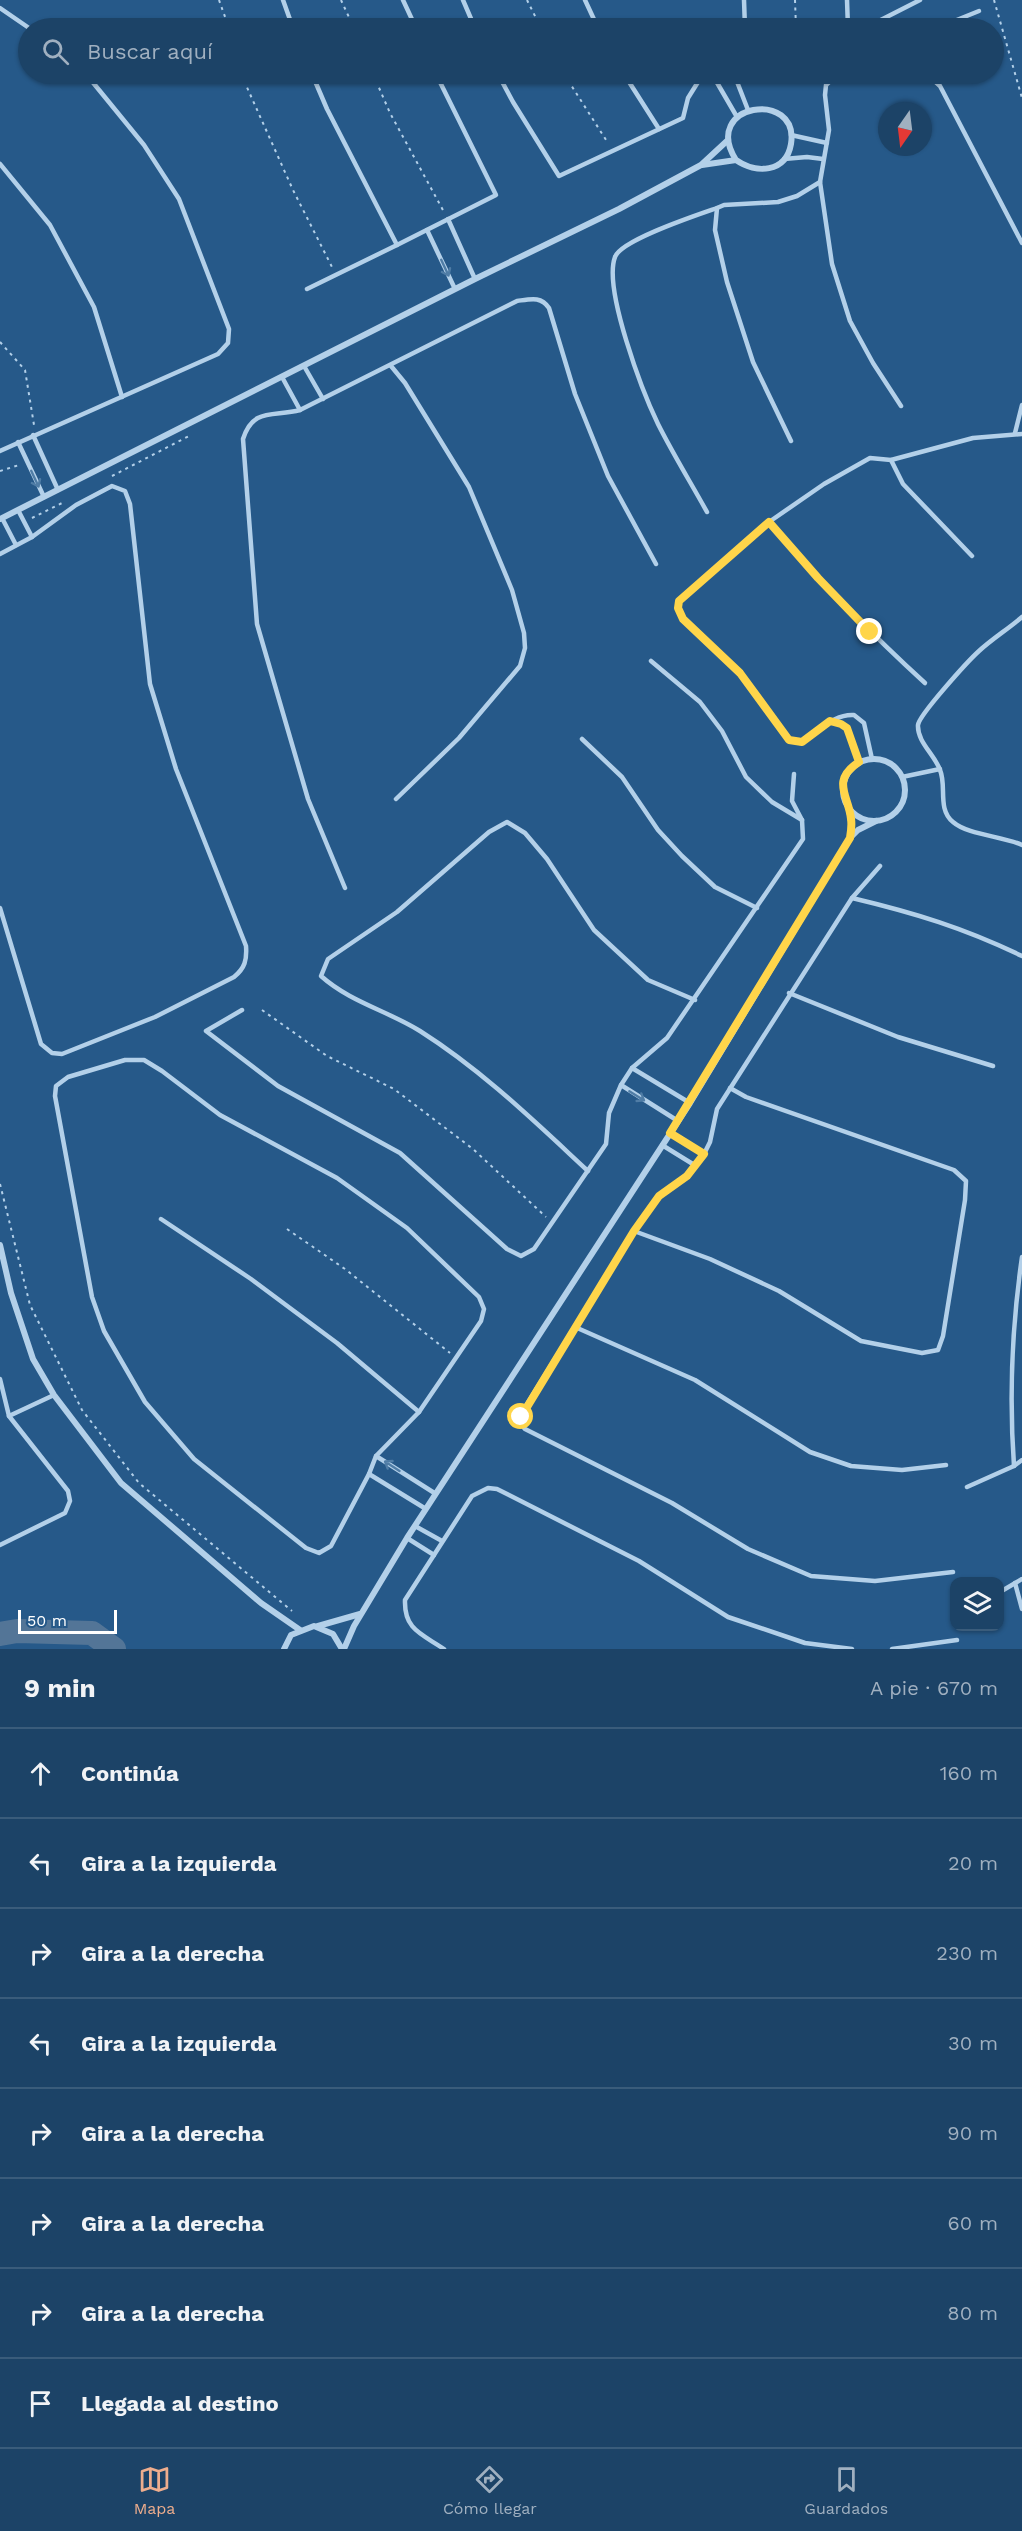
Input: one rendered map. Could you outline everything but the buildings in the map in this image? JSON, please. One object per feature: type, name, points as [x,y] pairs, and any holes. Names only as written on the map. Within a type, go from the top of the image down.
[{"type":"street","points":[[759,108],[771,110],[788,124],[791,144],[784,159],[773,167],[760,170],[747,168],[736,160],[731,151],[728,140],[730,128],[737,117],[748,110],[759,108]]},
{"type":"street","points":[[1,519],[475,279],[619,210],[701,165],[728,140]]},
{"type":"street","points":[[701,165],[736,160]]},
{"type":"street","points":[[343,1649],[360,1614],[435,1494],[690,1104],[850,838],[858,830],[876,820],[890,816],[901,806],[905,791],[902,777],[890,763],[872,759],[859,762],[850,770],[845,780],[844,796],[851,817],[850,838]]},
{"type":"street","points":[[848,807],[860,818],[876,820]]},
{"type":"street","points":[[0,1245],[11,1293],[33,1359],[54,1395],[122,1483],[261,1603],[300,1630]]},
{"type":"street","points":[[284,1649],[291,1635],[300,1630],[360,1614]]},
{"type":"street","points":[[314,1626],[333,1634],[343,1649]]},
{"type":"lane","points":[[283,0],[289,18]]},
{"type":"lane","points":[[403,0],[411,18]]},
{"type":"lane","points":[[463,0],[471,18]]},
{"type":"lane","points":[[585,0],[593,18]]},
{"type":"lane","points":[[744,0],[745,18]]},
{"type":"lane","points":[[847,0],[848,18]]},
{"type":"lane","points":[[885,18],[920,0]]},
{"type":"lane","points":[[0,8],[18,20]]},
{"type":"lane","points":[[962,18],[979,11]]},
{"type":"lane","points":[[0,452],[39,432],[218,354],[228,343],[229,329],[179,199],[144,145],[94,84]]},
{"type":"lane","points":[[317,84],[342,140],[397,245]]},
{"type":"lane","points":[[307,289],[496,195],[441,84]]},
{"type":"lane","points":[[503,84],[558,176],[683,118],[688,98],[697,84]]},
{"type":"lane","points":[[630,84],[659,129]]},
{"type":"lane","points":[[718,84],[737,117]]},
{"type":"lane","points":[[738,84],[748,110]]},
{"type":"lane","points":[[827,84],[825,95],[829,130],[820,182],[832,264],[850,321],[873,363],[901,406]]},
{"type":"lane","points":[[938,84],[1022,243]]},
{"type":"lane","points":[[791,135],[827,143]]},
{"type":"lane","points":[[784,159],[807,157],[823,159]]},
{"type":"lane","points":[[0,164],[50,225],[94,307],[122,396]]},
{"type":"lane","points":[[707,512],[657,422],[620,319],[612,275],[615,256],[623,246],[688,217],[734,203],[778,201],[797,196],[820,182]]},
{"type":"lane","points":[[717,208],[715,230],[727,282],[753,362],[791,441]]},
{"type":"lane","points":[[448,219],[475,279]]},
{"type":"lane","points":[[427,230],[455,289]]},
{"type":"lane","points":[[345,888],[308,799],[257,624],[243,439],[246,428],[254,419],[265,414],[284,415],[300,410],[517,301],[536,299],[545,302],[549,308],[575,394],[608,476],[656,564]]},
{"type":"lane","points":[[304,366],[323,399]]},
{"type":"lane","points":[[390,366],[405,383],[469,487],[512,590],[524,633],[525,648],[519,666],[459,738],[396,799]]},
{"type":"lane","points":[[282,377],[300,410]]},
{"type":"lane","points":[[1015,433],[1022,405]]},
{"type":"lane","points":[[872,759],[866,729],[860,718],[849,715],[830,721],[802,742],[789,740],[740,673],[679,614],[679,601],[769,522],[824,484],[870,459],[891,460],[973,438],[1022,434]]},
{"type":"lane","points":[[33,435],[58,490]]},
{"type":"lane","points":[[18,442],[44,497]]},
{"type":"lane","points":[[891,460],[903,484],[972,556]]},
{"type":"lane","points":[[0,554],[32,537],[93,494],[112,486],[125,491],[130,504],[150,684],[176,769],[246,946],[247,957],[244,966],[234,976],[154,1017],[62,1054],[52,1053],[41,1044],[0,908]]},
{"type":"lane","points":[[18,510],[32,537]]},
{"type":"lane","points":[[1,519],[16,545]]},
{"type":"lane","points":[[769,522],[862,624],[925,683]]},
{"type":"lane","points":[[1022,617],[978,651],[920,720],[918,726],[920,737],[940,769],[944,784],[943,802],[952,822],[964,828],[1022,845]]},
{"type":"lane","points":[[651,661],[700,702],[722,731],[746,777],[772,802],[802,820]]},
{"type":"lane","points":[[830,721],[847,728],[859,762]]},
{"type":"lane","points":[[582,739],[622,777],[658,830],[682,856],[715,887],[757,908]]},
{"type":"lane","points":[[902,777],[940,769]]},
{"type":"lane","points":[[242,1010],[206,1031],[278,1086],[400,1153],[507,1249],[521,1256],[534,1249],[606,1144],[609,1113],[621,1085],[632,1068],[667,1038],[803,839],[802,820],[792,801],[794,774]]},
{"type":"lane","points":[[588,1171],[480,1072],[418,1030],[338,991],[321,976],[328,958],[397,912],[489,832],[507,822],[525,833],[547,859],[594,930],[648,980],[695,1000]]},
{"type":"lane","points":[[880,866],[852,898],[789,993],[717,1109],[710,1142],[696,1166],[679,1183],[659,1196],[634,1231],[524,1409],[521,1424],[525,1429],[672,1503],[748,1549],[811,1576],[875,1581],[953,1572]]},
{"type":"lane","points":[[852,898],[915,913],[977,935],[1022,956]]},
{"type":"lane","points":[[789,993],[898,1037],[993,1066]]},
{"type":"lane","points":[[125,1060],[144,1060],[220,1115],[337,1179],[407,1228],[479,1297],[484,1309],[481,1321],[456,1359],[419,1412],[376,1456],[331,1546],[319,1553],[306,1548],[194,1459],[145,1402],[104,1331],[92,1297],[54,1102],[56,1086],[68,1077],[125,1060]]},
{"type":"lane","points":[[632,1068],[690,1104]]},
{"type":"lane","points":[[621,1085],[678,1121]]},
{"type":"lane","points":[[634,1231],[710,1259],[779,1290],[861,1341],[922,1353],[938,1350],[943,1336],[966,1181],[954,1170],[746,1097],[730,1088]]},
{"type":"lane","points":[[670,1133],[704,1154]]},
{"type":"lane","points":[[662,1145],[696,1166]]},
{"type":"lane","points":[[161,1219],[251,1279],[337,1343],[419,1412]]},
{"type":"lane","points":[[1014,1466],[1011,1426],[1012,1355],[1022,1257]]},
{"type":"lane","points":[[575,1327],[695,1380],[810,1452],[851,1466],[902,1470],[946,1466]]},
{"type":"lane","points":[[0,1378],[9,1416],[68,1491],[70,1501],[65,1513],[0,1545]]},
{"type":"lane","points":[[9,1416],[54,1395]]},
{"type":"lane","points":[[376,1456],[435,1494]]},
{"type":"lane","points":[[967,1487],[1014,1466],[1022,1460]]},
{"type":"lane","points":[[369,1474],[426,1509]]},
{"type":"lane","points":[[444,1649],[411,1626],[405,1614],[405,1600],[472,1496],[488,1488],[497,1489],[639,1561],[728,1617],[805,1643],[852,1649]]},
{"type":"lane","points":[[415,1526],[442,1542]]},
{"type":"lane","points":[[407,1538],[434,1555]]},
{"type":"lane","points":[[1004,1589],[1022,1579]]},
{"type":"lane","points":[[1015,1583],[1022,1609]]},
{"type":"lane","points":[[892,1649],[957,1640]]},
{"type":"path","points":[[219,0],[225,18]]},
{"type":"path","points":[[341,0],[349,18]]},
{"type":"path","points":[[527,0],[536,18]]},
{"type":"path","points":[[795,0],[796,18]]},
{"type":"path","points":[[994,0],[999,18]]},
{"type":"path","points":[[1004,35],[1022,98]]},
{"type":"path","points":[[245,84],[293,190],[336,275]]},
{"type":"path","points":[[377,84],[390,113],[448,219]]},
{"type":"path","points":[[570,84],[612,151]]},
{"type":"path","points":[[0,342],[25,370],[28,377],[32,419],[39,432]]},
{"type":"path","points":[[0,471],[27,462]]},
{"type":"path","points":[[262,1010],[327,1056],[394,1089],[473,1149],[552,1223]]},
{"type":"path","points":[[0,1184],[30,1305],[82,1410],[139,1483],[292,1611]]},
{"type":"path","points":[[287,1229],[355,1276],[456,1359]]},
{"type":"waterway","points":[[0,1634],[17,1631],[92,1633],[114,1649]]},
{"type":"route","points":[[521,1417],[634,1231],[659,1196],[687,1176],[704,1154],[670,1133],[690,1104],[850,838],[851,817],[845,802],[843,785],[847,774],[859,762],[847,728],[830,721],[802,742],[789,740],[740,673],[679,614],[679,601],[769,522],[870,632]]}]
